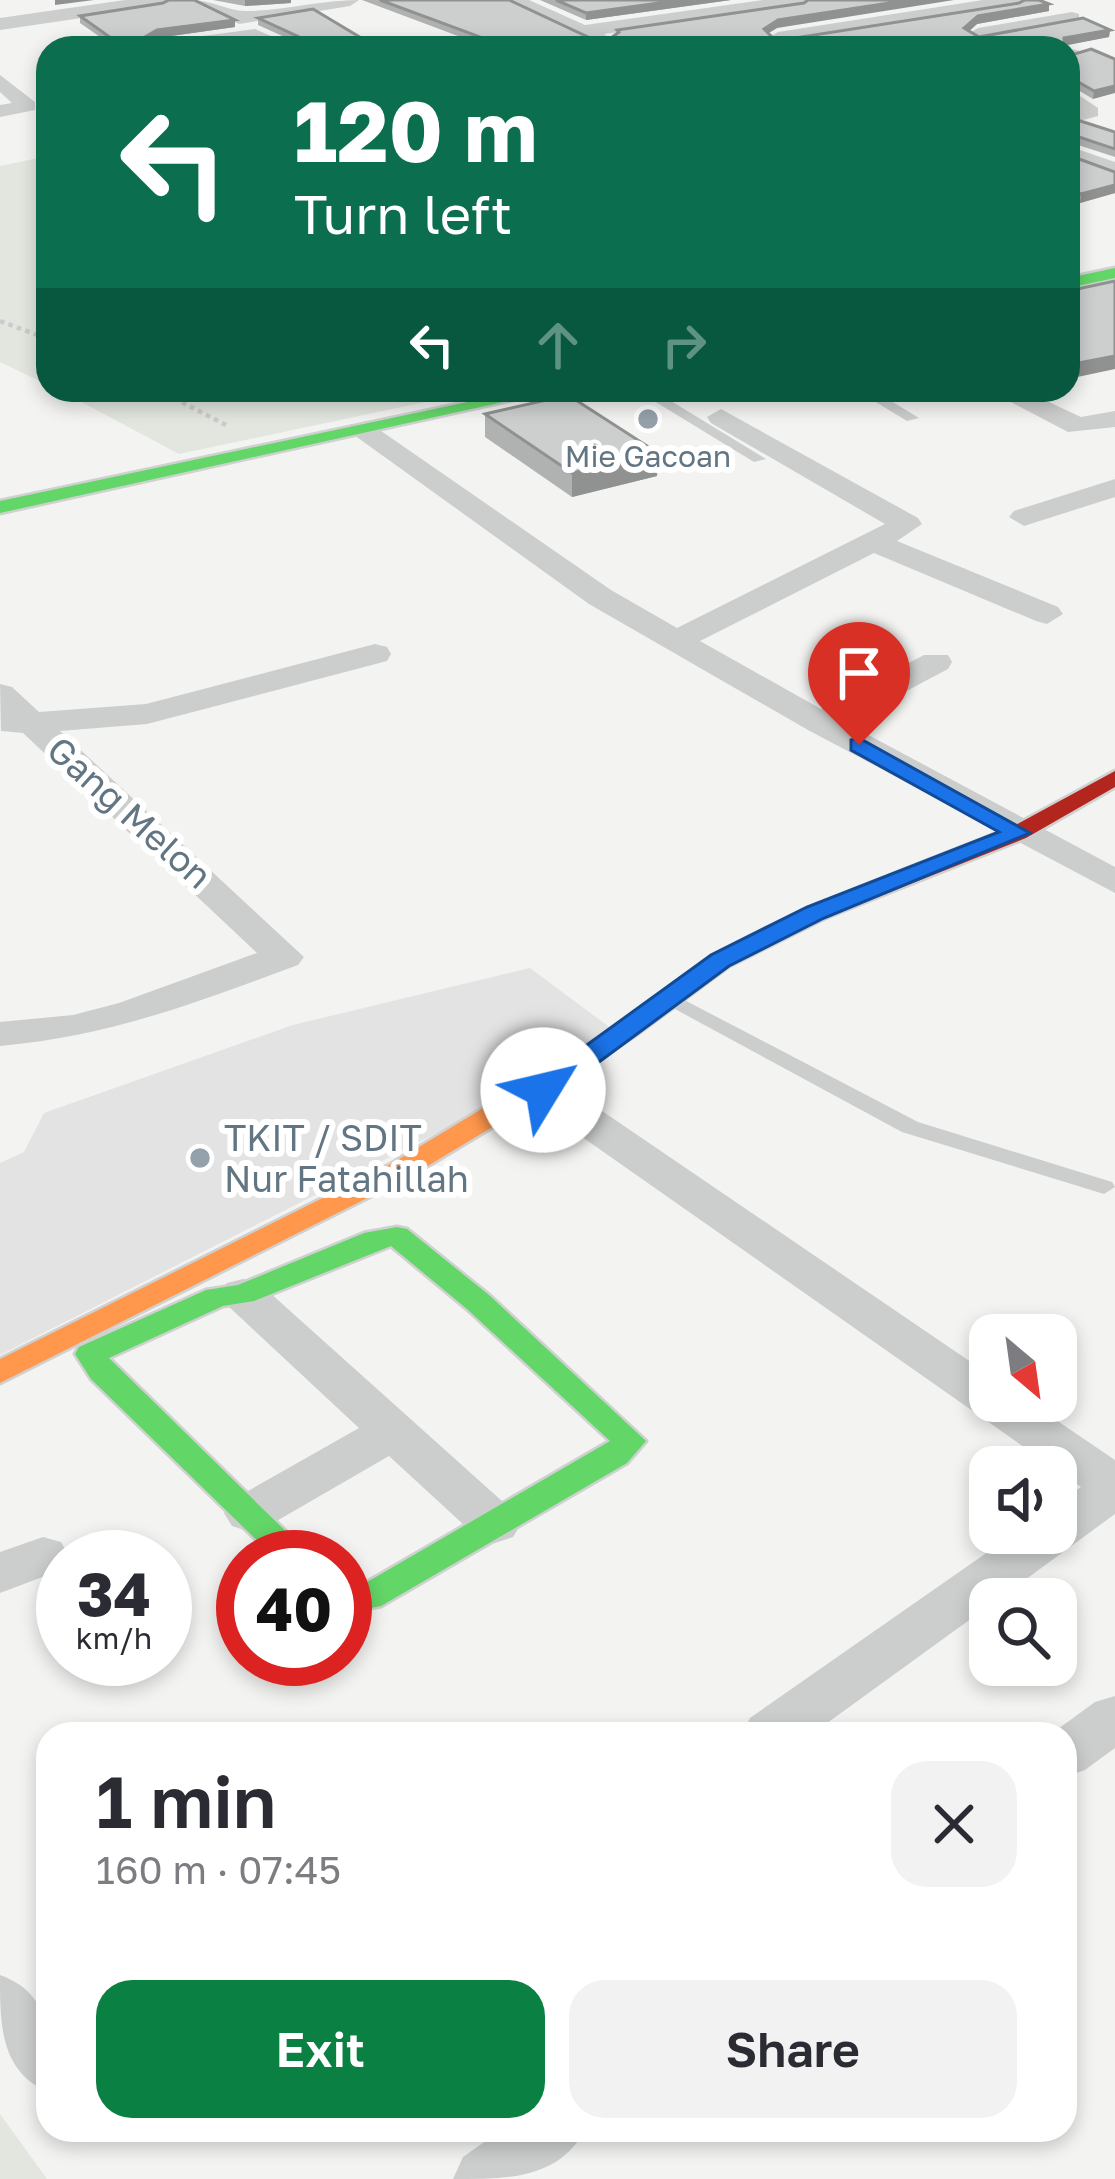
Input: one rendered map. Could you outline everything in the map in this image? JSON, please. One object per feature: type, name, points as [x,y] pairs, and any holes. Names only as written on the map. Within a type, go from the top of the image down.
[{"type":"street","points":[[1,0],[56,36]]},
{"type":"street","points":[[0,24],[163,0]]},
{"type":"street","points":[[200,0],[239,18],[350,0]]},
{"type":"street","points":[[514,0],[594,36]]},
{"type":"street","points":[[582,31],[803,0]]},
{"type":"street","points":[[769,36],[1021,0],[1072,18],[963,36]]},
{"type":"street","points":[[0,81],[28,106],[0,111]]},
{"type":"street","points":[[1080,148],[1111,162]]},
{"type":"street","points":[[1080,155],[1111,162]]},
{"type":"street","points":[[1080,280],[1115,273]]},
{"type":"street","points":[[0,507],[492,402]]},
{"type":"street","points":[[1027,402],[1115,443]]},
{"type":"street","points":[[675,641],[906,522],[721,417]]},
{"type":"street","points":[[1078,425],[1115,419]]},
{"type":"street","points":[[361,430],[584,587],[820,723],[1115,882]]},
{"type":"street","points":[[1024,517],[1115,488]]},
{"type":"street","points":[[874,542],[1047,614]]},
{"type":"street","points":[[9,714],[147,714],[375,655]]},
{"type":"street","points":[[820,723],[936,662]]},
{"type":"street","name":"Gang Melon","points":[[0,1034],[93,1022],[282,961],[282,952],[260,930],[9,714]]},
{"type":"street","points":[[0,1372],[543,1090],[720,961],[816,913],[1018,833],[1115,778]]},
{"type":"street","points":[[543,1090],[1115,1487],[1077,1516]]},
{"type":"street","points":[[280,1230],[317,1264]]},
{"type":"street","points":[[267,1530],[102,1371],[90,1354],[217,1297],[243,1294],[387,1235],[397,1236],[628,1436],[627,1446],[616,1455],[372,1596]]},
{"type":"street","points":[[243,1294],[495,1524]]},
{"type":"street","points":[[250,1513],[394,1432]]},
{"type":"street","points":[[787,1722],[1024,1554]]},
{"type":"street","points":[[1077,1745],[1115,1718]]},
{"type":"street","points":[[0,2002],[36,2048]]},
{"type":"street","points":[[486,2179],[537,2142]]},
{"type":"lane","points":[[664,402],[759,459]]},
{"type":"lane","points":[[884,402],[912,418]]},
{"type":"lane","points":[[669,998],[910,1127],[1104,1186]]},
{"type":"path","points":[[0,321],[36,334]]},
{"type":"path","points":[[181,402],[232,429]]},
{"type":"shaded area","points":[[36,158],[36,379],[0,362],[0,166]]},
{"type":"shaded area","points":[[82,402],[425,402],[179,454]]},
{"type":"shaded area","name":"TKIT / SDIT Nur Fatahillah","points":[[530,968],[624,1038],[0,1355],[0,1163],[24,1152],[44,1113],[293,1025]]},
{"type":"shaded area","points":[[0,2114],[47,2179],[0,2179]]},
{"type":"building","points":[[194,0],[235,20],[157,30],[147,36],[108,36],[80,16]]},
{"type":"building","points":[[380,0],[509,0],[586,36],[478,36]]},
{"type":"building","points":[[556,0],[681,0],[586,13]]},
{"type":"building","points":[[808,0],[909,0],[778,20],[764,29],[771,36],[614,36],[617,30]]},
{"type":"building","points":[[1025,0],[1049,4],[978,16],[964,28],[977,36],[808,36]]},
{"type":"building","points":[[313,9],[358,36],[297,36],[258,18]]},
{"type":"building","points":[[1083,18],[1110,30],[1076,36],[984,36]]},
{"type":"building","points":[[1091,49],[1115,59],[1115,86],[1094,91],[1080,83],[1080,52]]},
{"type":"building","points":[[1080,121],[1115,132],[1115,149],[1080,137]]},
{"type":"building","points":[[1080,159],[1115,172],[1115,185],[1081,194]]},
{"type":"building","points":[[1115,281],[1115,356],[1080,363],[1080,288]]},
{"type":"building","points":[[537,402],[579,402],[658,453],[572,473],[485,414]]},
{"type":"traffic: fast","points":[[1080,280],[1115,273]]},
{"type":"traffic: fast","points":[[0,507],[492,402]]},
{"type":"traffic: fast","points":[[267,1530],[90,1354],[217,1297],[243,1294],[374,1240],[397,1236],[478,1302],[630,1441],[616,1455],[372,1595]]},
{"type":"traffic: slow","points":[[0,1372],[401,1170],[555,1079],[628,1028]]},
{"type":"traffic: jam","points":[[628,1028],[720,961],[816,913],[1018,833],[1115,778]]},
{"type":"place","name":"Mie Gacoan","points":[[648,419]]},
{"type":"place","name":"TKIT / SDIT Nur Fatahillah","points":[[200,1158]]},
{"type":"route","points":[[543,1090],[720,961],[816,913],[1018,833],[859,745]]}]
